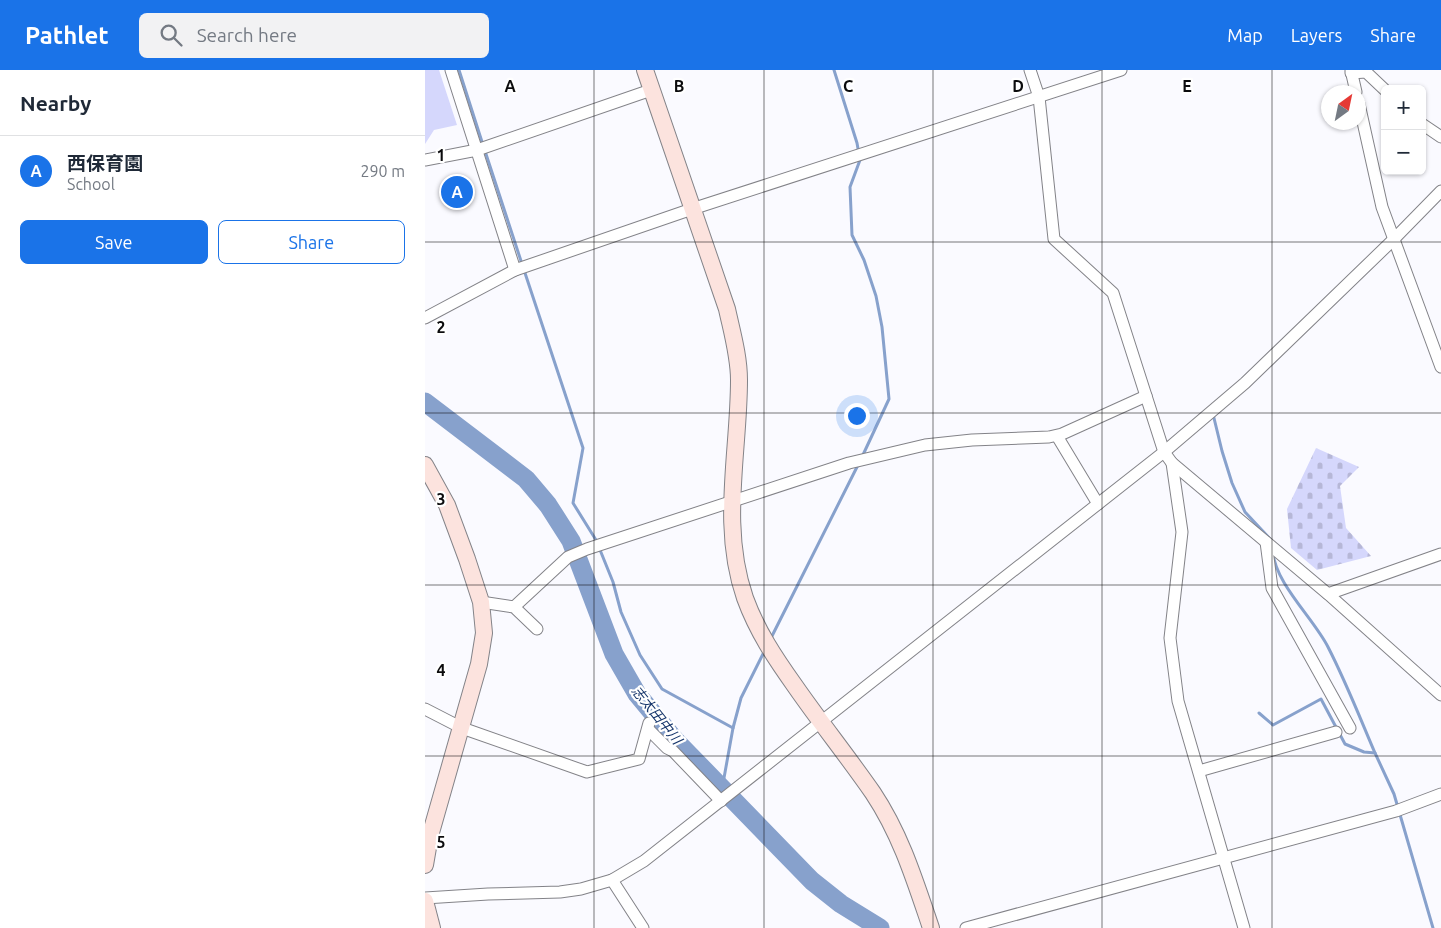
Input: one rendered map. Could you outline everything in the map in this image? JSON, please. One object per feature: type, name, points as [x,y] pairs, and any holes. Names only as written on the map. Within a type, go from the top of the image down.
[{"type":"street","points":[[451,70],[515,270]]},
{"type":"street","points":[[645,70],[727,309],[735,346],[739,378],[731,503],[735,559],[744,595],[754,622],[770,650],[820,723],[873,794],[895,831],[911,869],[931,928]]},
{"type":"street","points":[[1030,70],[1039,97],[1053,239],[1113,293],[1164,452],[1172,463],[1328,594],[1441,696]]},
{"type":"street","points":[[425,318],[515,270],[692,209],[1121,70]]},
{"type":"street","points":[[1354,85],[1351,71],[1366,72],[1381,86]]},
{"type":"street","points":[[425,160],[477,150],[651,90]]},
{"type":"street","points":[[1426,127],[1441,138]]},
{"type":"street","points":[[1365,130],[1382,207],[1441,367]]},
{"type":"street","points":[[432,928],[425,900],[488,894],[560,892],[581,889],[611,880],[644,861],[1164,452],[1245,383],[1440,192]]},
{"type":"street","points":[[514,607],[568,557],[594,547],[849,463],[925,445],[972,440],[1057,436],[1146,396]]},
{"type":"street","points":[[1057,436],[1098,504]]},
{"type":"street","points":[[1172,463],[1182,532],[1170,638],[1178,701],[1244,928]]},
{"type":"street","points":[[425,865],[430,836],[479,664],[484,633],[481,602],[467,559],[447,505],[426,471]]},
{"type":"street","points":[[1271,546],[1272,588],[1350,728]]},
{"type":"street","points":[[1328,594],[1441,554]]},
{"type":"street","points":[[481,602],[514,607],[537,629]]},
{"type":"street","points":[[425,710],[462,728],[587,772],[639,759],[649,726],[667,748],[673,751],[722,800]]},
{"type":"street","points":[[1199,771],[1336,732]]},
{"type":"street","points":[[966,928],[1225,859],[1399,810],[1441,794]]},
{"type":"street","points":[[611,880],[643,928]]},
{"type":"green space","points":[[425,70],[439,70],[457,125],[434,130],[425,144]]},
{"type":"green space","points":[[1316,448],[1359,467],[1340,486],[1346,528],[1371,556],[1317,570],[1291,548],[1287,509]]},
{"type":"waterway","points":[[459,70],[483,145]]},
{"type":"waterway","points":[[834,70],[857,143],[860,160],[850,187],[852,235],[864,260],[876,296],[882,327],[889,399],[862,457]]},
{"type":"waterway","points":[[485,151],[522,264]]},
{"type":"waterway","points":[[524,270],[583,448],[573,503],[596,540],[613,582],[621,612],[640,655],[662,689],[733,728]]},
{"type":"waterway","name":"志太田中川","points":[[425,402],[526,479],[548,505],[571,541],[614,654],[637,694],[675,740],[812,881],[841,904],[880,928]]},
{"type":"waterway","points":[[1213,414],[1232,483],[1245,512],[1272,541]]},
{"type":"waterway","points":[[771,638],[858,465]]},
{"type":"waterway","points":[[1273,552],[1280,576],[1328,647],[1375,753]]},
{"type":"waterway","points":[[722,789],[733,728],[741,698],[765,650]]},
{"type":"waterway","points":[[1259,713],[1273,725],[1321,699],[1345,744],[1364,752],[1375,753],[1394,794],[1433,928]]},
{"type":"place","name":"西保育園","points":[[457,192]]}]
